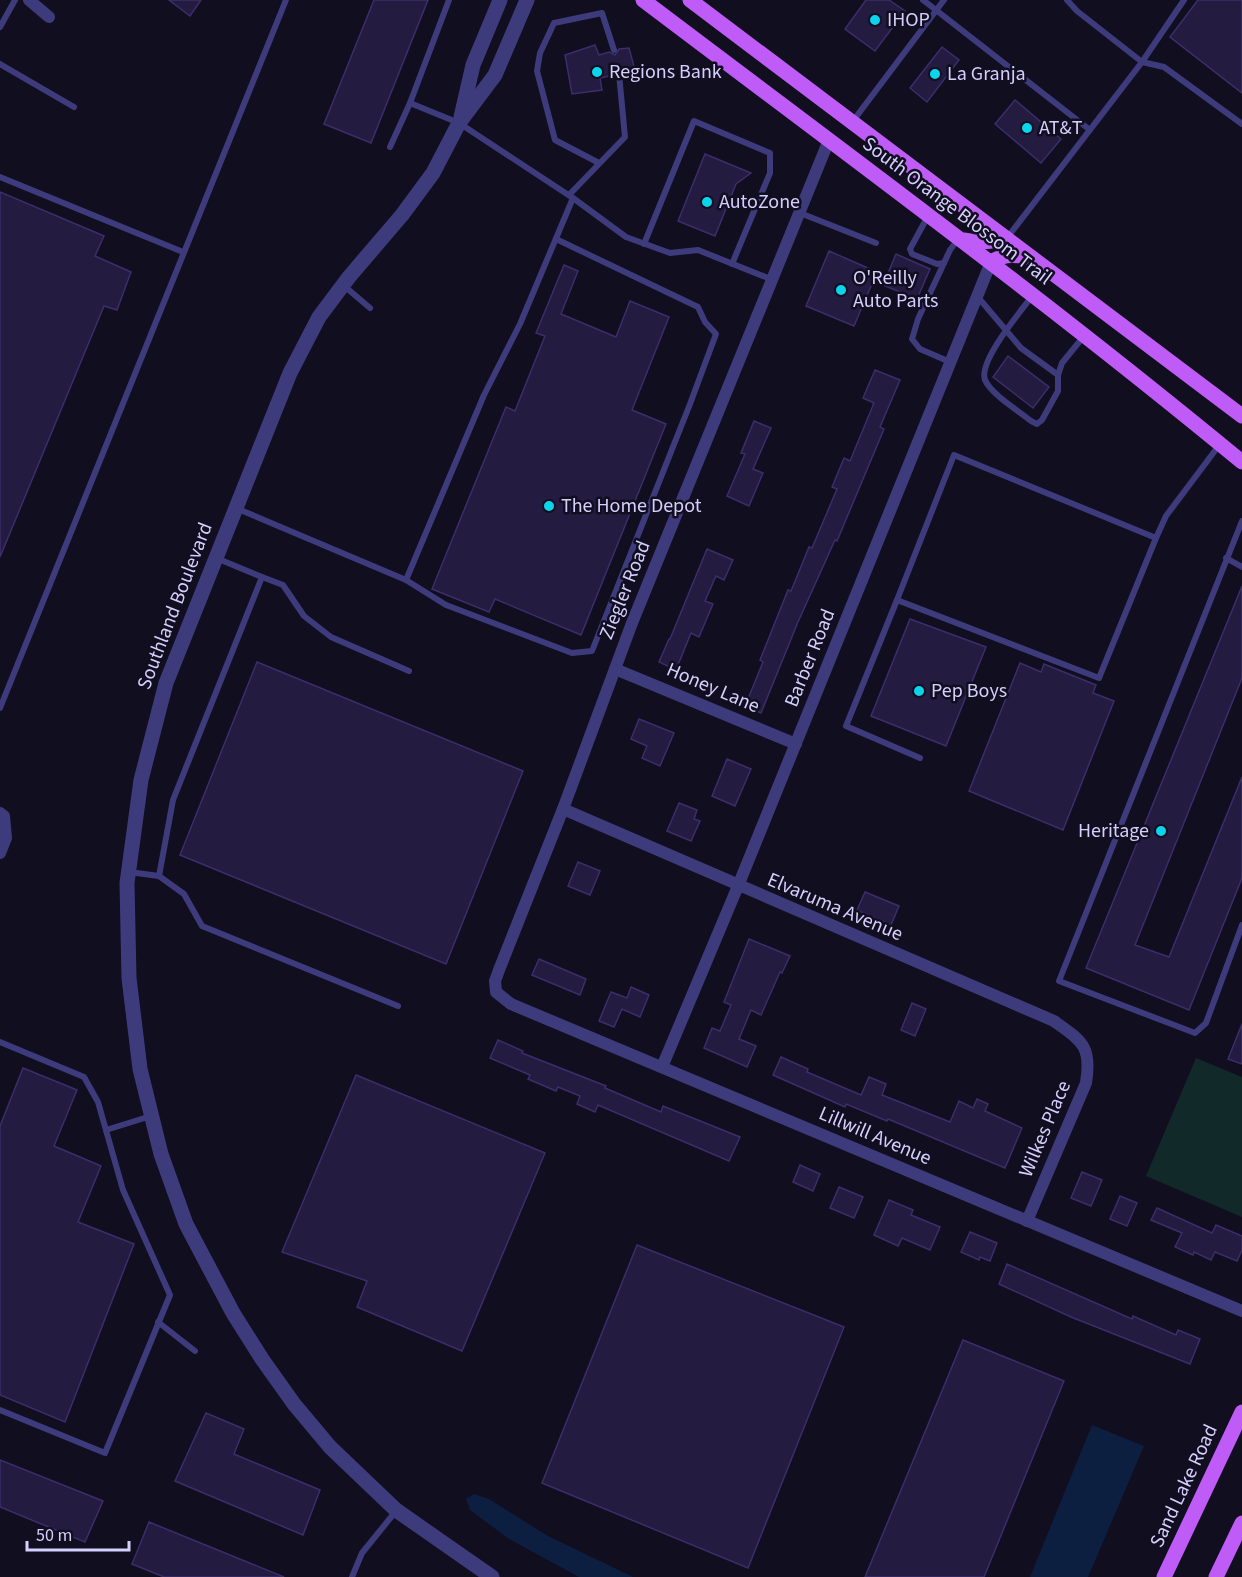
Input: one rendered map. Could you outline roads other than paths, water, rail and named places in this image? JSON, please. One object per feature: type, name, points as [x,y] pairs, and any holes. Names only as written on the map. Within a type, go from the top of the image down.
[{"type":"main road","name":"South Orange Blossom Trail","points":[[643,0],[991,262],[1242,462]]},
{"type":"main road","name":"South Orange Blossom Trail","points":[[690,0],[1241,412]]},
{"type":"main road","points":[[959,238],[979,243],[990,243],[1006,238]]},
{"type":"main road","points":[[991,262],[1001,256],[1017,254],[1035,260]]},
{"type":"main road","name":"Sand Lake Road","points":[[1164,1577],[1242,1412]]},
{"type":"main road","points":[[1216,1577],[1242,1522]]},
{"type":"street","points":[[29,0],[49,17]]},
{"type":"street","name":"Southland Boulevard","points":[[459,123],[473,65],[500,0]]},
{"type":"street","name":"Southland Boulevard","points":[[492,1577],[396,1510],[330,1447],[294,1404],[239,1322],[186,1224],[162,1154],[140,1069],[129,978],[127,883],[141,780],[166,683],[290,374],[319,317],[427,181],[459,123],[495,75],[527,0]]},
{"type":"street","name":"Ziegler Road","points":[[496,992],[495,981],[499,970],[563,809],[615,669],[829,140]]},
{"type":"street","name":"Barber Road","points":[[662,1067],[738,886],[991,262]]},
{"type":"street","name":"Honey Lane","points":[[615,669],[796,744]]},
{"type":"street","name":"Elvaruma Avenue","points":[[563,809],[1054,1021],[1074,1036],[1086,1050]]},
{"type":"street","points":[[0,853],[6,837],[2,814]]},
{"type":"street","name":"Lillwill Avenue","points":[[496,992],[511,1004],[1242,1311]]},
{"type":"street","name":"Wilkes Place","points":[[1028,1221],[1086,1083],[1089,1066],[1086,1050]]},
{"type":"lane","points":[[0,27],[15,0]]},
{"type":"lane","points":[[0,708],[286,0]]},
{"type":"lane","points":[[390,147],[410,103],[449,0]]},
{"type":"lane","points":[[923,0],[1090,130]]},
{"type":"lane","points":[[852,122],[944,0]]},
{"type":"lane","points":[[1067,0],[1077,11],[1142,62],[1164,66],[1242,124]]},
{"type":"lane","points":[[1006,238],[1142,62],[1184,0]]},
{"type":"lane","points":[[599,163],[555,140],[537,71],[540,53],[554,23],[603,13],[614,50]]},
{"type":"lane","points":[[0,64],[74,107]]},
{"type":"lane","points":[[406,580],[484,395],[520,324],[571,197],[625,136],[619,74]]},
{"type":"lane","points":[[410,103],[459,123],[571,197],[626,237],[670,253],[698,250],[773,281]]},
{"type":"lane","points":[[644,244],[694,121],[770,153],[770,173],[732,264]]},
{"type":"lane","points":[[0,177],[183,252]]},
{"type":"lane","points":[[800,213],[876,243]]},
{"type":"lane","points":[[928,215],[910,249],[912,254],[937,264],[945,263]]},
{"type":"lane","points":[[950,362],[920,349],[912,339],[918,320],[950,250],[959,238]]},
{"type":"lane","points":[[236,508],[406,580],[447,605],[572,653],[592,651],[716,334],[705,322],[698,307],[556,239]]},
{"type":"lane","points":[[343,285],[370,308]]},
{"type":"lane","points":[[1033,295],[1006,332],[985,367],[986,382],[992,390],[1031,421],[1037,424],[1042,420],[1058,391],[1058,375],[1062,363],[1085,335]]},
{"type":"lane","points":[[977,296],[1021,348],[1058,375]]},
{"type":"lane","points":[[897,600],[1099,678],[1166,516],[1220,444]]},
{"type":"lane","points":[[920,758],[846,726],[954,455],[1156,538]]},
{"type":"lane","points":[[1242,521],[1059,981],[1195,1033],[1206,1023],[1242,925]]},
{"type":"lane","points":[[216,557],[282,585],[304,616],[331,637],[409,671]]},
{"type":"lane","points":[[1226,558],[1242,567]]},
{"type":"lane","points":[[159,876],[173,800],[262,577]]},
{"type":"lane","points":[[129,872],[159,876],[183,894],[202,926],[398,1006]]},
{"type":"lane","points":[[0,1042],[84,1077],[98,1102],[123,1190],[170,1295],[105,1453],[0,1410]]},
{"type":"lane","points":[[106,1130],[152,1116]]},
{"type":"lane","points":[[158,1322],[195,1351]]},
{"type":"lane","points":[[352,1577],[362,1553],[396,1510]]},
{"type":"water","points":[[1092,1425],[1144,1446],[1088,1577],[1030,1577]]},
{"type":"water","points":[[474,1494],[489,1499],[548,1536],[633,1577],[579,1577],[509,1539],[470,1510],[466,1499]]},
{"type":"place","name":"IHOP","points":[[875,20]]},
{"type":"place","name":"Regions Bank","points":[[597,72]]},
{"type":"place","name":"La Granja","points":[[935,74]]},
{"type":"place","name":"AT&T","points":[[1027,128]]},
{"type":"place","name":"AutoZone","points":[[707,202]]},
{"type":"place","name":"O'Reilly Auto Parts","points":[[841,290]]},
{"type":"place","name":"The Home Depot","points":[[549,506]]},
{"type":"place","name":"Pep Boys","points":[[919,691]]},
{"type":"place","name":"Heritage","points":[[1161,831]]}]
